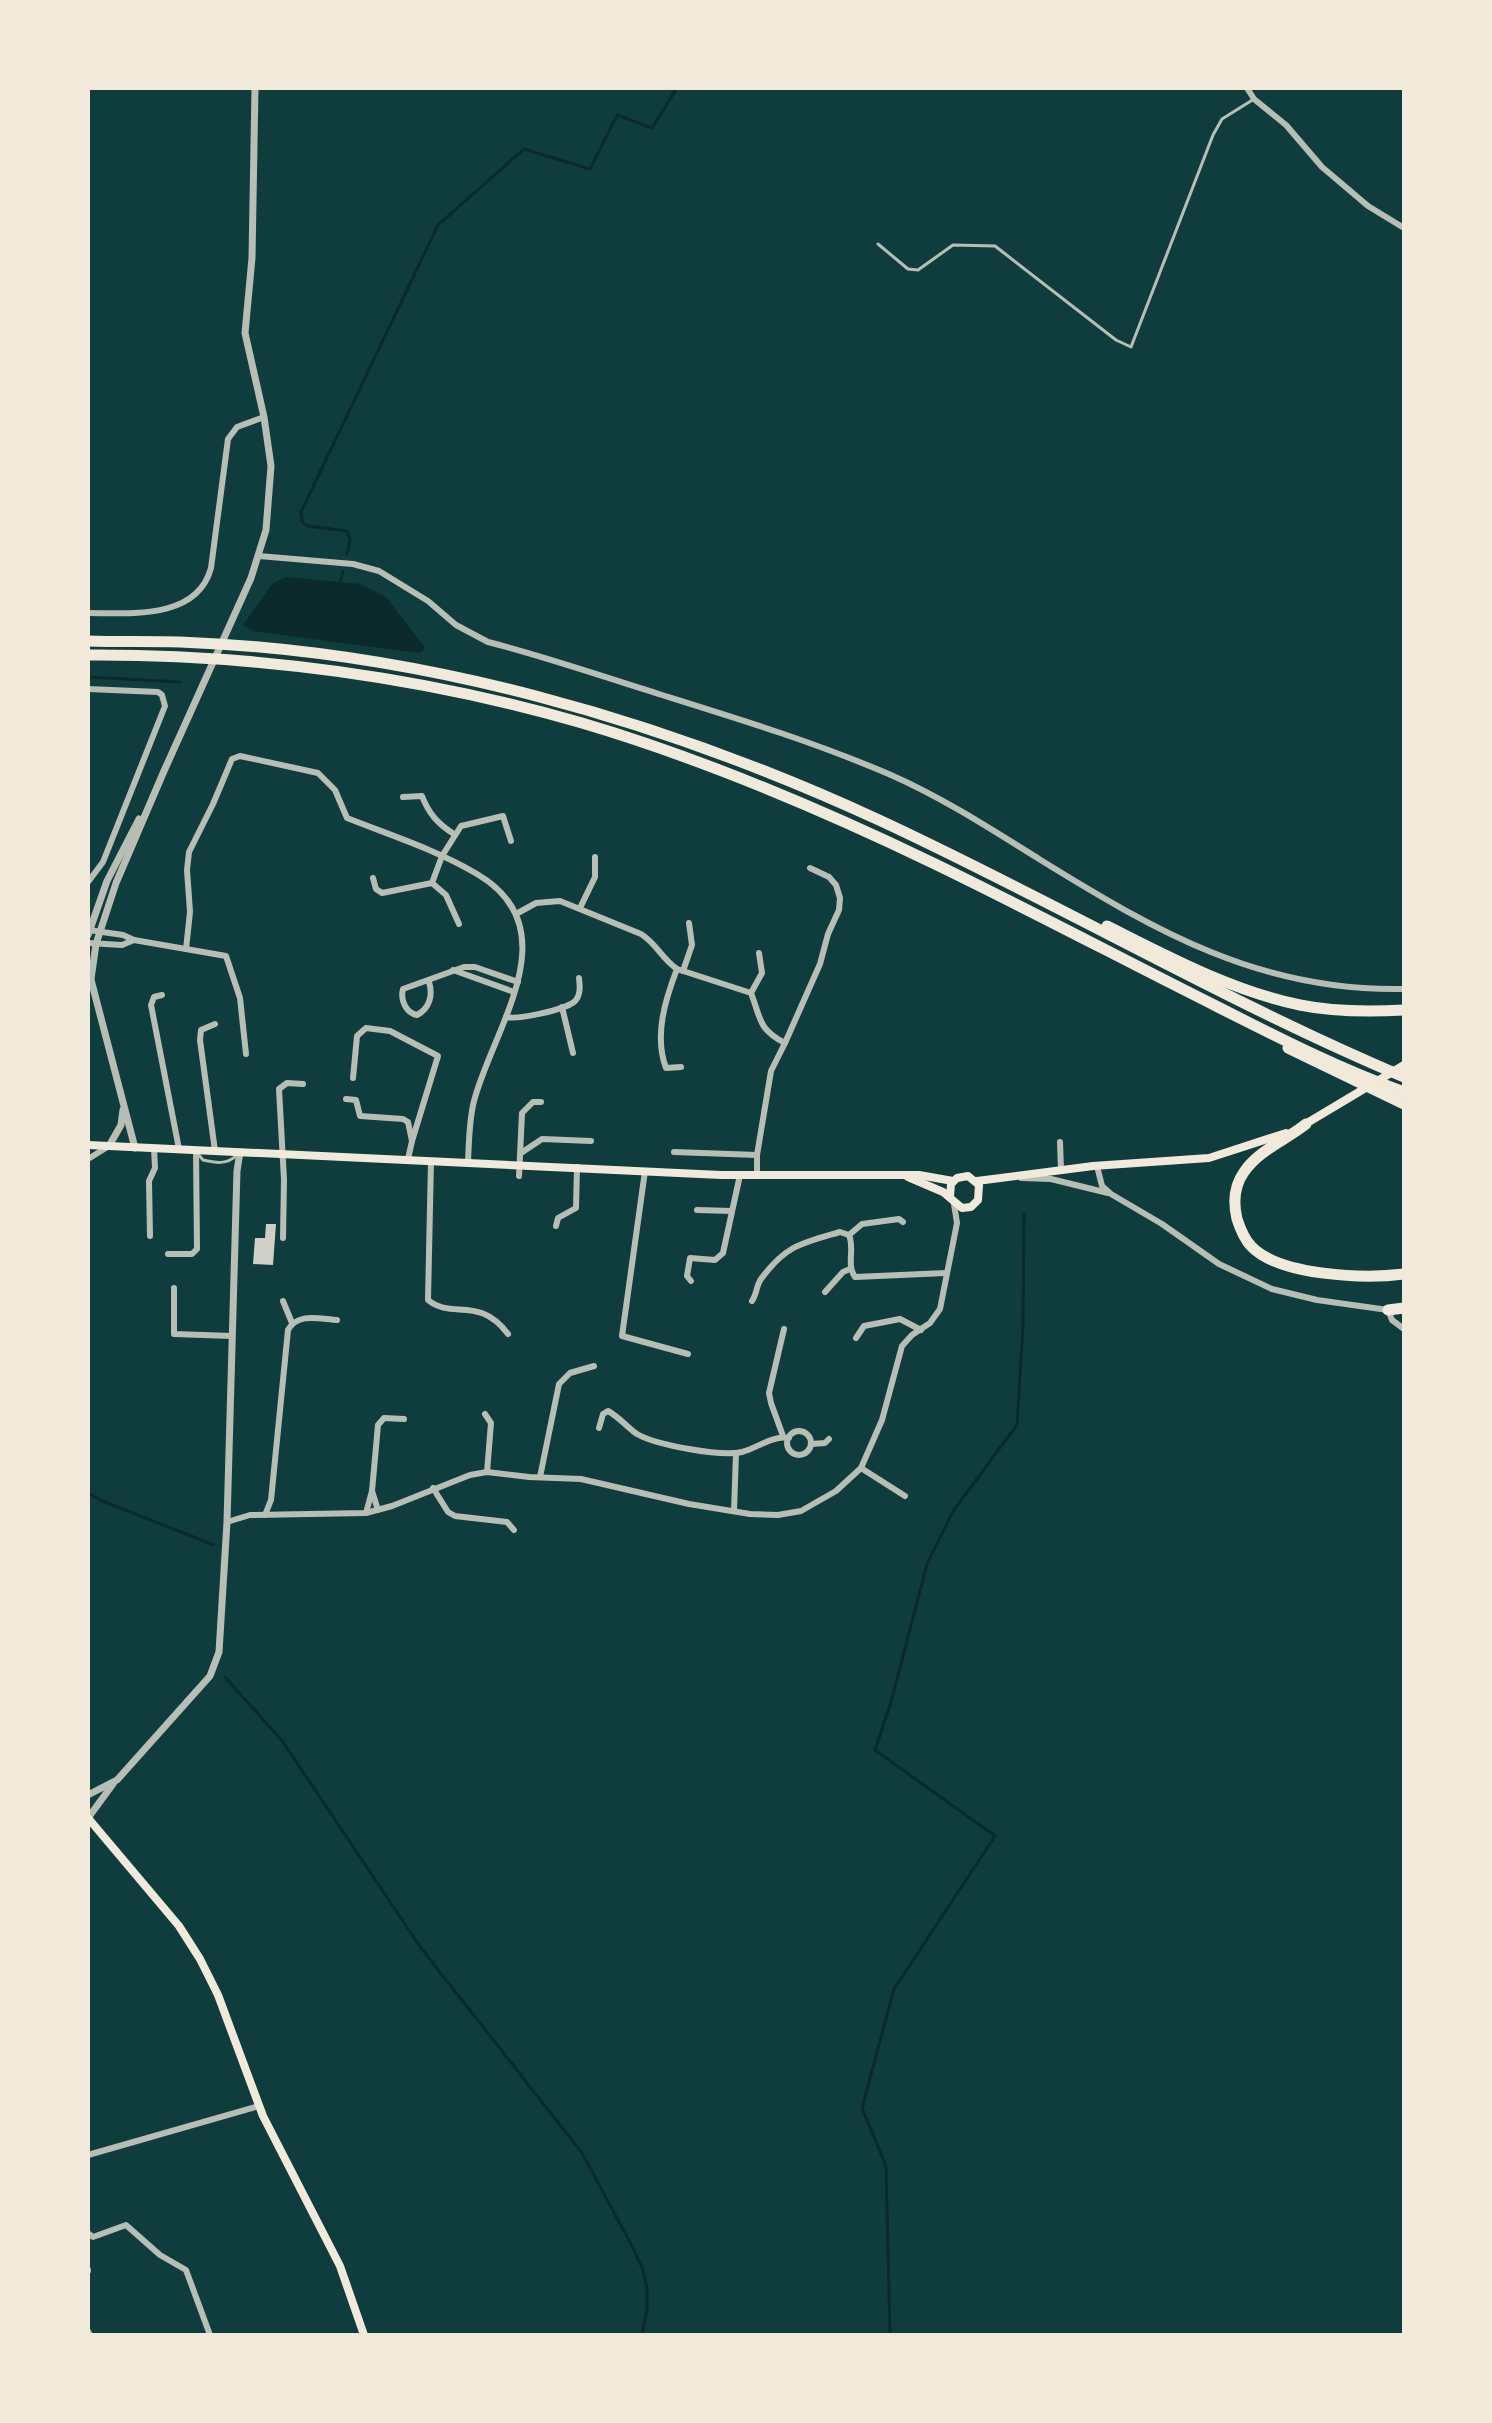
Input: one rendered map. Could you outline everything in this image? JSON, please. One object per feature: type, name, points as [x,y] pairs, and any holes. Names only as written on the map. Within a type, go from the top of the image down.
[{"type":"highway","points":[[88,641],[181,642],[298,652],[477,681],[654,730],[719,753],[942,844],[1168,957],[1256,994],[1301,1006],[1355,1012],[1404,1010]]},
{"type":"highway","points":[[88,655],[219,660],[309,669],[475,696],[581,723],[685,757],[795,800],[936,864],[1254,1026],[1404,1092]]},
{"type":"highway","points":[[878,820],[1257,1011],[1404,1077]]},
{"type":"highway","points":[[1254,1026],[1299,1055],[1404,1104]]},
{"type":"highway","points":[[1306,1124],[1251,1163],[1238,1182],[1235,1190],[1236,1214],[1245,1236],[1260,1254],[1289,1266],[1368,1276],[1404,1274]]},
{"type":"highway","points":[[1388,1310],[1404,1308]]},
{"type":"main road","points":[[979,1186],[1001,1177],[1095,1166],[1209,1158],[1248,1147],[1306,1124],[1404,1065]]},
{"type":"main road","points":[[88,1145],[740,1175],[919,1175],[953,1181],[968,1176],[979,1186]]},
{"type":"main road","points":[[903,1175],[962,1208],[971,1207],[978,1200],[979,1186]]},
{"type":"main road","points":[[952,1201],[949,1188],[953,1181]]},
{"type":"main road","points":[[88,1818],[179,1926],[200,1959],[218,1995],[259,2106],[340,2266],[364,2335]]},
{"type":"street","points":[[91,979],[92,944],[100,932],[164,771],[259,556],[269,511],[271,478],[264,417],[245,333],[252,258],[255,88]]},
{"type":"street","points":[[1247,88],[1254,99],[1286,125],[1322,167],[1368,206],[1404,228]]},
{"type":"street","points":[[88,613],[160,611],[185,601],[204,587],[211,568],[228,439],[237,427],[264,417]]},
{"type":"street","points":[[259,556],[353,564],[379,571],[428,601],[456,625],[488,642],[754,724],[892,775],[962,811],[1115,904],[1218,956],[1260,971],[1332,987],[1404,989]]},
{"type":"street","points":[[88,689],[158,692],[165,700],[103,862],[88,882]]},
{"type":"street","points":[[186,949],[190,912],[189,852],[232,759],[240,756],[318,773],[326,779],[347,818],[442,856],[479,875],[502,894],[516,914],[523,957],[506,1017],[473,1101],[468,1162]]},
{"type":"street","points":[[164,771],[107,881],[89,933],[123,935],[134,940],[221,954],[230,961],[240,998],[246,1054]]},
{"type":"street","points":[[403,797],[422,796],[427,811],[454,834]]},
{"type":"street","points":[[432,883],[442,856],[461,826],[503,816],[511,841]]},
{"type":"street","points":[[580,908],[595,877],[595,857]]},
{"type":"street","points":[[757,1175],[757,1155],[771,1071],[820,964],[828,934],[839,910],[840,898],[836,885],[829,877],[810,868]]},
{"type":"street","points":[[373,878],[376,889],[382,893],[432,883]]},
{"type":"street","points":[[432,883],[446,895],[459,924]]},
{"type":"street","points":[[516,914],[545,901],[560,901],[641,934],[649,939],[668,964],[680,970],[751,993]]},
{"type":"street","points":[[681,1067],[666,1068],[661,1052],[661,1030],[664,1008],[692,945],[689,923]]},
{"type":"street","points":[[92,944],[122,945],[134,940]]},
{"type":"street","points":[[759,953],[762,973],[751,993],[761,1025],[769,1035],[785,1043]]},
{"type":"street","points":[[88,967],[135,1148]]},
{"type":"street","points":[[429,982],[431,989],[427,1008],[417,1015],[412,1014],[404,1005],[403,989],[429,982],[453,970],[475,967],[518,982]]},
{"type":"street","points":[[453,970],[514,992]]},
{"type":"street","points":[[506,1017],[520,1018],[576,1000],[579,978]]},
{"type":"street","points":[[162,995],[154,997],[151,1005],[179,1149]]},
{"type":"street","points":[[562,1007],[573,1053]]},
{"type":"street","points":[[215,1024],[201,1030],[200,1040],[215,1151]]},
{"type":"street","points":[[353,1078],[357,1036],[366,1028],[390,1031],[438,1056],[408,1159]]},
{"type":"street","points":[[283,1238],[284,1180],[279,1089],[287,1083],[303,1084]]},
{"type":"street","points":[[346,1099],[356,1100],[360,1116],[403,1119],[411,1129],[412,1141]]},
{"type":"street","points":[[88,1159],[109,1146],[121,1125],[123,1100]]},
{"type":"street","points":[[519,1176],[522,1113],[533,1102],[541,1102]]},
{"type":"street","points":[[521,1153],[542,1139],[591,1141]]},
{"type":"street","points":[[1060,1142],[1061,1170]]},
{"type":"street","points":[[150,1236],[149,1181],[155,1168],[154,1148]]},
{"type":"street","points":[[168,1254],[192,1254],[197,1249],[196,1150]]},
{"type":"street","points":[[88,1818],[117,1780],[210,1676],[219,1652],[228,1507],[240,1152]]},
{"type":"street","points":[[674,1152],[757,1155]]},
{"type":"street","points":[[431,1161],[428,1300],[435,1304],[483,1311],[501,1324],[508,1334]]},
{"type":"street","points":[[1095,1166],[1102,1186],[1111,1194],[1162,1224],[1219,1264],[1272,1289],[1317,1300],[1388,1310],[1392,1320],[1404,1329]]},
{"type":"street","points":[[556,1226],[558,1218],[576,1208],[577,1167]]},
{"type":"street","points":[[645,1171],[622,1336],[688,1354]]},
{"type":"street","points":[[691,1281],[687,1276],[690,1258],[715,1260],[723,1253],[740,1175]]},
{"type":"street","points":[[1001,1177],[1051,1179],[1111,1194]]},
{"type":"street","points":[[227,1522],[250,1515],[366,1513],[470,1475],[487,1472],[581,1479],[734,1511],[778,1515],[801,1511],[836,1491],[861,1468],[882,1420],[902,1346],[930,1323],[940,1309],[957,1223],[952,1201]]},
{"type":"street","points":[[957,1223],[971,1207]]},
{"type":"street","points":[[697,1210],[732,1211]]},
{"type":"street","points":[[849,1235],[862,1224],[899,1219],[903,1222]]},
{"type":"street","points":[[752,1301],[759,1281],[790,1248],[840,1232],[849,1235]]},
{"type":"street","points":[[849,1235],[852,1246],[850,1269],[855,1277],[946,1273]]},
{"type":"street","points":[[825,1292],[843,1272],[850,1269]]},
{"type":"street","points":[[174,1288],[174,1334],[232,1336]]},
{"type":"street","points":[[283,1301],[292,1323]]},
{"type":"street","points":[[265,1515],[271,1500],[288,1330],[292,1323],[303,1318],[337,1320]]},
{"type":"street","points":[[856,1338],[864,1326],[900,1319],[921,1330]]},
{"type":"street","points":[[599,1428],[603,1414],[608,1411],[638,1434],[666,1445],[736,1453],[786,1437],[795,1432],[803,1431],[809,1436],[811,1444],[805,1453],[798,1454],[789,1448],[786,1437],[771,1403],[769,1393],[784,1329]]},
{"type":"street","points":[[540,1477],[559,1384],[570,1373],[594,1366]]},
{"type":"street","points":[[485,1414],[491,1423],[487,1472]]},
{"type":"street","points":[[366,1513],[372,1491],[378,1425],[384,1418],[404,1419]]},
{"type":"street","points":[[811,1444],[825,1443],[829,1439]]},
{"type":"street","points":[[734,1511],[736,1453]]},
{"type":"street","points":[[861,1468],[905,1496]]},
{"type":"street","points":[[433,1488],[448,1512],[455,1516],[507,1522],[514,1530]]},
{"type":"street","points":[[372,1491],[378,1510]]},
{"type":"street","points":[[271,1500],[278,1515]]},
{"type":"street","points":[[228,1507],[250,1515]]},
{"type":"street","points":[[88,1795],[117,1780]]},
{"type":"street","points":[[88,2155],[259,2106]]},
{"type":"street","points":[[88,2233],[93,2237],[126,2225],[160,2255],[186,2270],[210,2335]]},
{"type":"lane","points":[[878,244],[908,269],[918,270],[953,245],[995,246],[1116,340],[1131,347],[1213,135],[1222,119],[1254,99]]},
{"type":"lane","points":[[196,1150],[203,1160],[215,1163],[232,1159],[240,1152]]},
{"type":"water","points":[[286,577],[360,584],[386,597],[424,646],[423,651],[418,653],[253,631],[243,625],[273,583]]},
{"type":"building","points":[[266,1224],[276,1224],[273,1265],[253,1264],[255,1238],[265,1238]]},
{"type":"waterway","points":[[347,554],[350,540],[347,531],[308,526],[302,522],[301,512],[438,225],[524,149],[590,169],[617,115],[652,128],[677,88]]},
{"type":"waterway","points":[[340,583],[343,571]]},
{"type":"waterway","points":[[88,677],[180,682]]},
{"type":"waterway","points":[[890,2335],[886,2166],[862,2108],[894,1989],[995,1836],[875,1750],[891,1702],[927,1564],[953,1511],[1017,1425],[1023,1326],[1024,1215]]},
{"type":"waterway","points":[[88,1493],[214,1545]]},
{"type":"waterway","points":[[225,1677],[283,1742],[421,1948],[582,2153],[643,2270],[647,2309],[642,2335]]}]
